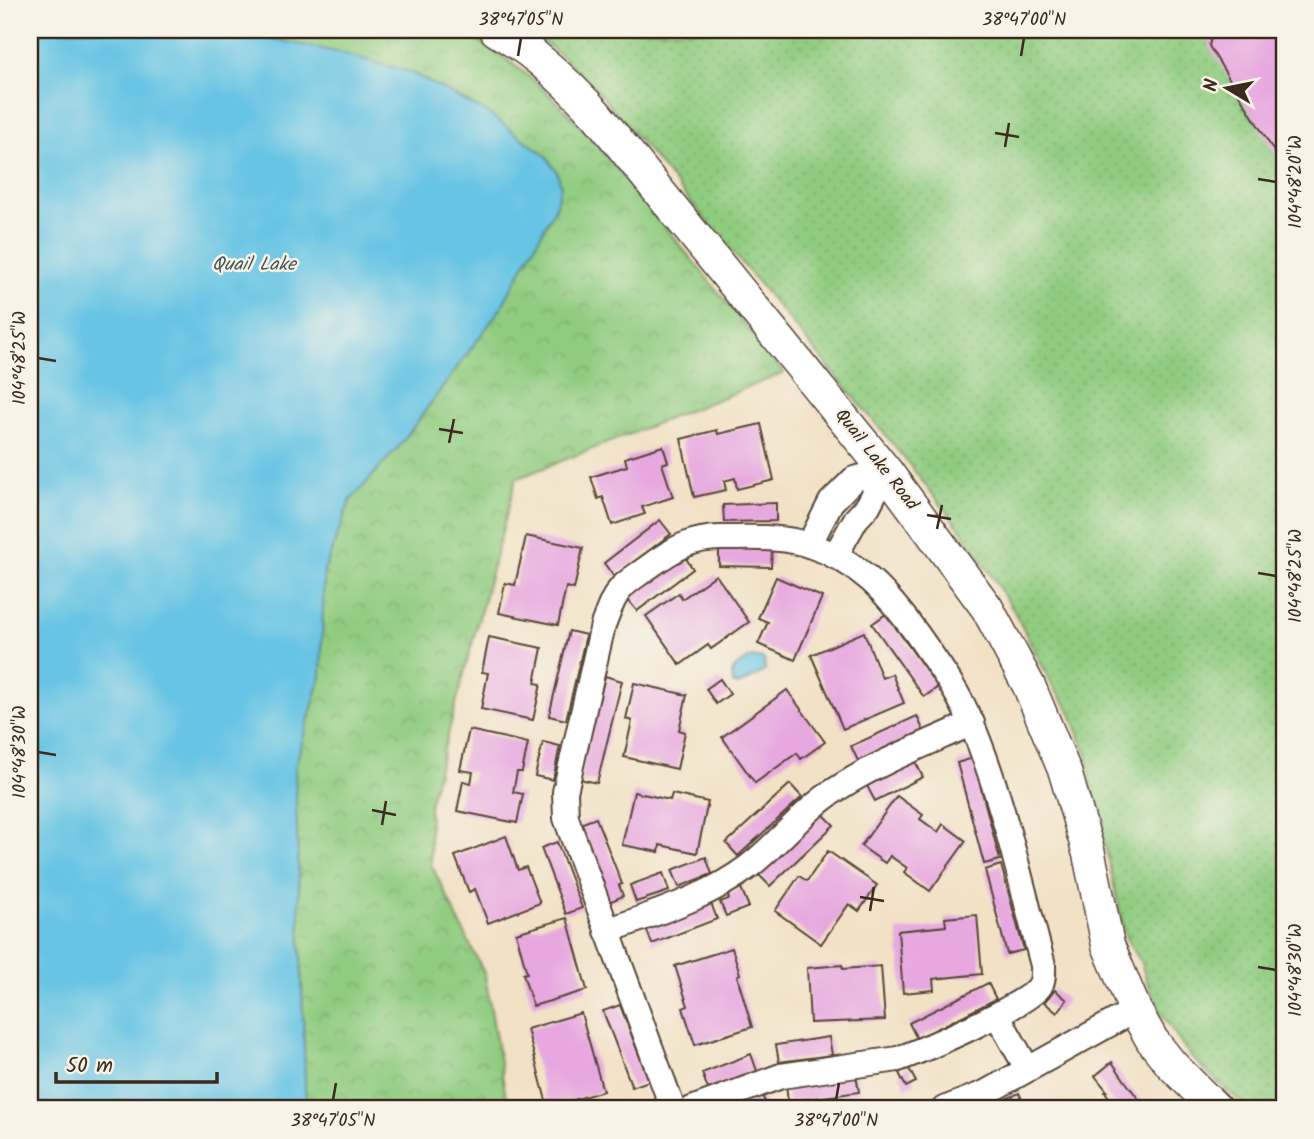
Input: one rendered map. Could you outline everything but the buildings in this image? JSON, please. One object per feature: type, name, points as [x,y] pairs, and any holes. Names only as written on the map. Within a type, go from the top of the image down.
[{"type":"street","name":"Quail Lake Road","points":[[496,30],[539,58],[596,114],[886,471],[987,608],[1029,686],[1065,772],[1077,810],[1108,945],[1135,1010],[1152,1040],[1171,1065],[1216,1109]]},
{"type":"street","points":[[809,545],[831,502],[854,479],[886,471]]},
{"type":"street","points":[[835,556],[856,519],[868,506],[886,471]]},
{"type":"street","points":[[673,1109],[566,818],[564,804],[603,625],[612,602],[622,587],[674,548],[691,541],[710,538],[786,539],[835,556],[864,574],[892,599],[947,677],[972,723],[993,782],[1043,965],[1043,978],[1038,989],[997,1015],[898,1059],[781,1076],[692,1109]]},
{"type":"street","points":[[607,931],[693,898],[726,882],[749,866],[834,790],[972,723]]},
{"type":"street","points":[[944,1109],[985,1093],[1135,1010]]},
{"type":"street","points":[[997,1015],[1027,1068]]},
{"type":"green space","name":"Quail Lake","points":[[30,30],[458,30],[514,65],[583,129],[784,373],[516,479],[429,805],[431,864],[485,975],[508,1109],[30,1109]]},
{"type":"green space","points":[[528,30],[1284,30],[1284,1109],[1251,1109],[1226,1090],[1190,1056],[1155,1004],[1140,961],[1126,938],[1087,756],[1070,711],[1055,690],[1015,613],[968,539],[888,438],[602,96],[563,57]]},
{"type":"water","name":"Quail Lake","points":[[45,30],[229,30],[342,53],[410,72],[488,113],[546,156],[557,172],[561,186],[554,210],[501,308],[400,445],[350,501],[324,571],[321,676],[295,767],[306,1109],[30,1109],[30,43]]},
{"type":"water","points":[[752,657],[764,659],[765,670],[737,685],[733,683],[732,672]]}]
